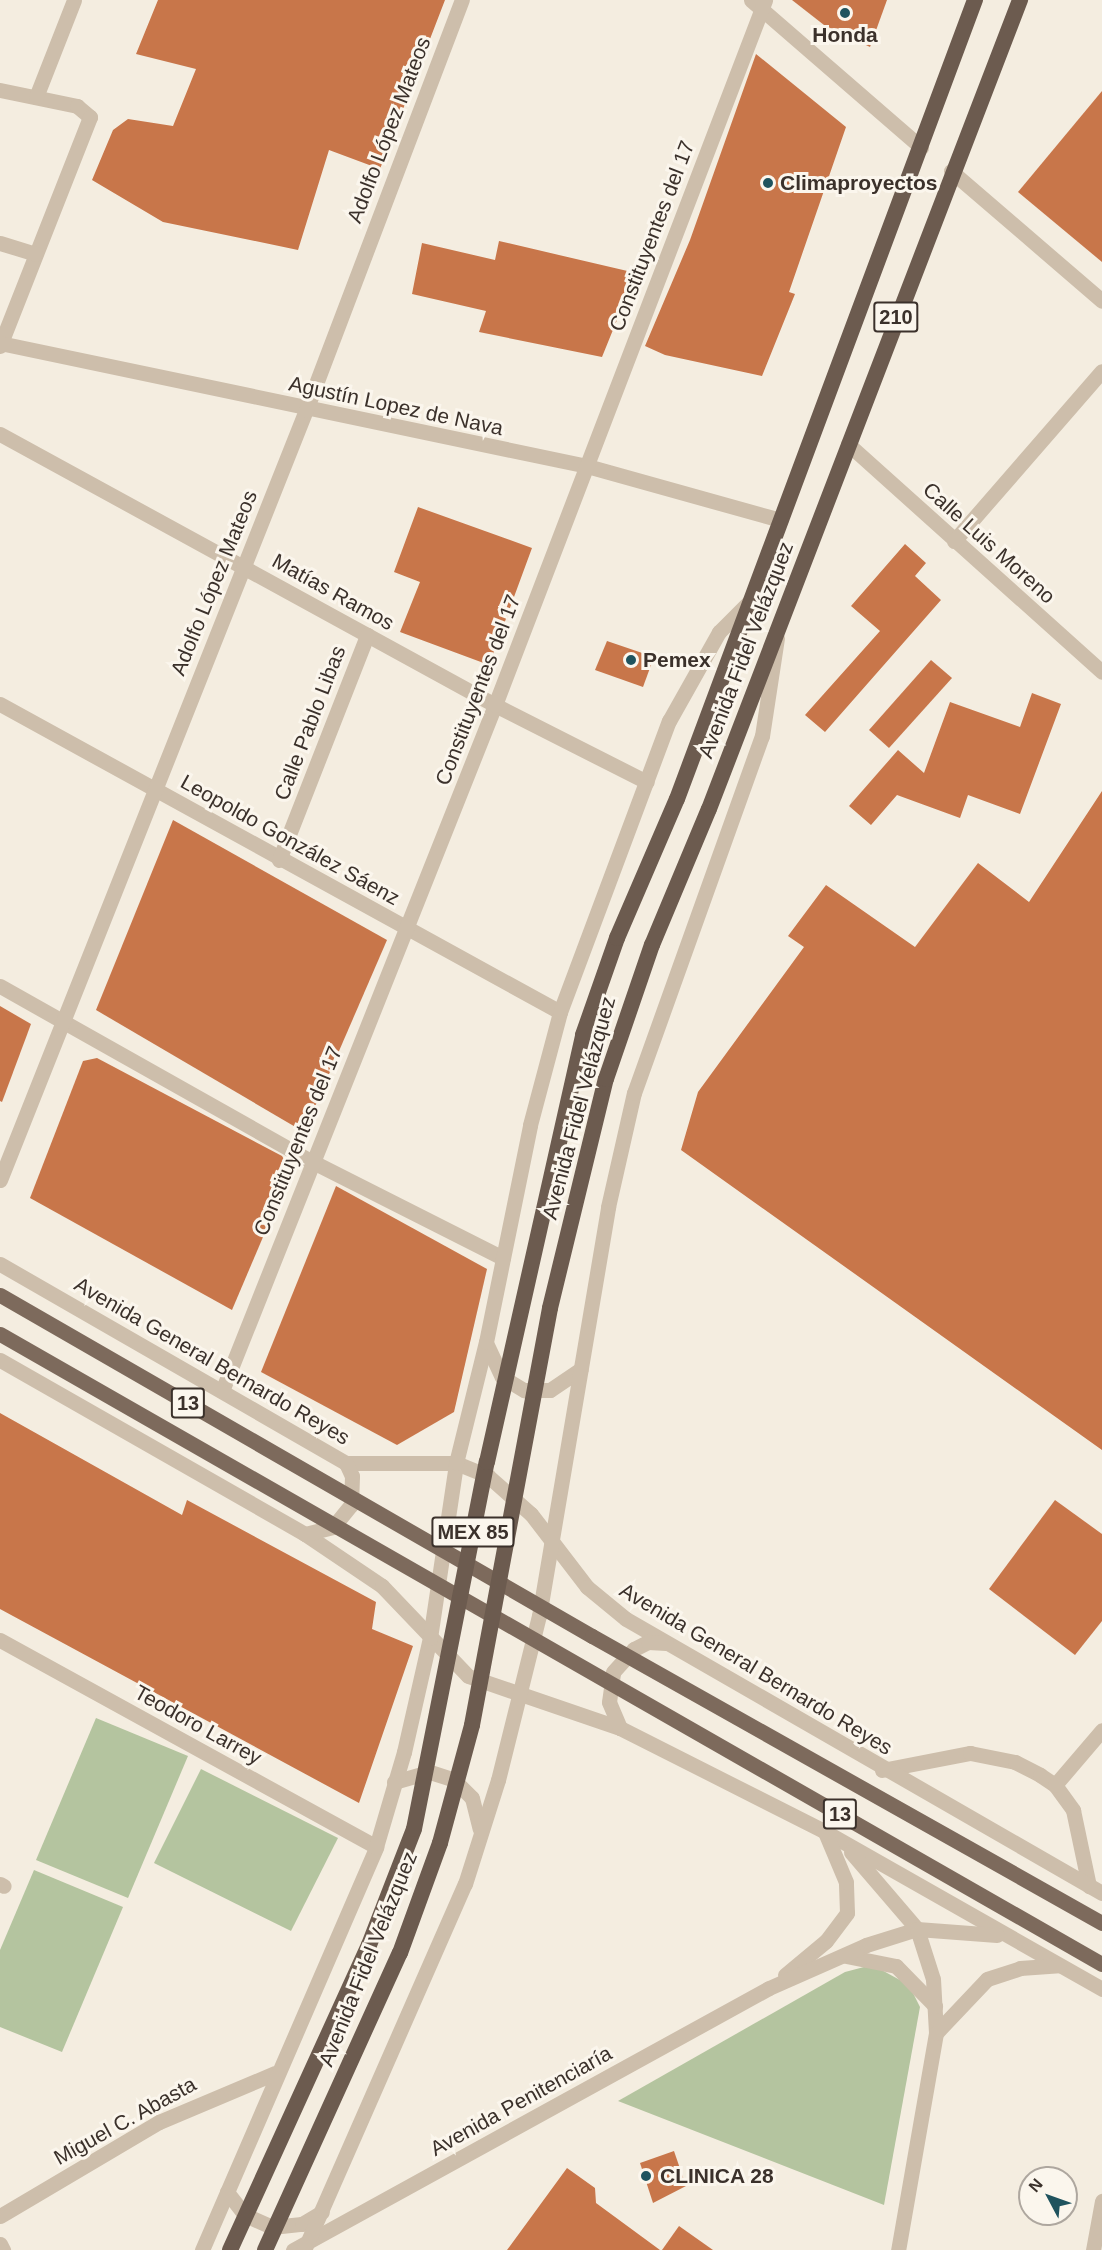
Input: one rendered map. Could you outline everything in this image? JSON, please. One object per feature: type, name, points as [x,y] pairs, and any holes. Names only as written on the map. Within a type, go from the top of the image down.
[{"type":"highway","name":"Avenida Fidel Velázquez","points":[[230,2250],[369,1945],[414,1829],[489,1450],[574,1068],[617,938],[677,799],[757,595],[781,520],[975,0]]},
{"type":"highway","name":"Avenida Fidel Velázquez","points":[[265,2250],[400,1953],[440,1843],[472,1725],[550,1308],[606,1079],[652,945],[777,635],[951,171],[1020,0]]},
{"type":"main road","name":"13","points":[[0,1294],[592,1636],[1102,1923]]},
{"type":"main road","name":"13","points":[[0,1334],[1102,1964]]},
{"type":"street","points":[[36,97],[74,0]]},
{"type":"street","name":"Adolfo López Mateos","points":[[0,1180],[156,789],[242,565],[306,410],[462,0]]},
{"type":"street","points":[[759,3],[921,147]]},
{"type":"street","name":"Constituyentes del 17","points":[[222,1391],[311,1161],[495,705],[587,466],[759,3]]},
{"type":"street","points":[[0,90],[77,106],[89,114],[88,128],[0,344]]},
{"type":"street","points":[[951,171],[1102,301]]},
{"type":"street","points":[[0,243],[35,254]]},
{"type":"street","name":"Agustín Lopez de Nava","points":[[0,344],[306,410],[587,466],[781,520]]},
{"type":"street","points":[[954,541],[1102,371]]},
{"type":"street","name":"Matías Ramos","points":[[0,434],[495,705],[647,782]]},
{"type":"street","name":"Calle Luis Moreno","points":[[848,444],[1102,672]]},
{"type":"street","points":[[202,2250],[275,2073],[376,1847],[430,1638],[456,1463],[486,1342],[560,1012],[669,721],[719,632],[757,595]]},
{"type":"street","name":"Calle Pablo Libas","points":[[279,860],[367,635]]},
{"type":"street","points":[[306,2246],[323,2212],[457,1904],[479,1835],[519,1696],[551,1539],[608,1207],[634,1093],[762,736],[777,635]]},
{"type":"street","name":"Leopoldo González Sáenz","points":[[0,704],[156,789],[279,860],[560,1012]]},
{"type":"street","points":[[0,986],[311,1161],[503,1258]]},
{"type":"street","name":"Avenida General Bernardo Reyes","points":[[0,1264],[346,1463],[456,1463],[498,1483],[551,1539],[596,1595],[666,1643],[882,1770],[1096,1889]]},
{"type":"street","points":[[486,1342],[494,1367],[524,1390],[556,1388],[581,1369]]},
{"type":"street","points":[[0,1360],[305,1534],[382,1586],[468,1676],[519,1696],[620,1728],[824,1831],[1102,1989]]},
{"type":"street","points":[[305,1534],[333,1527],[344,1517],[354,1490],[346,1463]]},
{"type":"street","name":"Teodoro Larrey","points":[[0,1640],[376,1847]]},
{"type":"street","points":[[620,1728],[609,1702],[613,1672],[634,1649],[648,1642],[666,1643]]},
{"type":"street","points":[[1055,1785],[1102,1730]]},
{"type":"street","points":[[882,1770],[970,1753],[1015,1762],[1055,1785],[1073,1810],[1096,1889]]},
{"type":"street","points":[[394,1782],[430,1772],[454,1780],[478,1810],[479,1835]]},
{"type":"street","name":"Avenida Penitenciaría","points":[[769,1988],[826,1941],[847,1913],[846,1882],[824,1831]]},
{"type":"street","points":[[840,1841],[917,1929],[928,1956],[936,2006],[936,2033],[898,2250]]},
{"type":"street","name":"Avenida Penitenciaría","points":[[293,2250],[306,2246],[769,1988],[843,1956],[917,1929],[1006,1936]]},
{"type":"street","points":[[843,1956],[896,1966],[936,2006]]},
{"type":"street","points":[[936,2033],[987,1979],[1020,1968],[1059,1965]]},
{"type":"street","name":"Miguel C. Abasta","points":[[0,2216],[159,2122],[275,2073]]},
{"type":"street","points":[[227,2192],[245,2216],[272,2227],[302,2224],[323,2212]]},
{"type":"street","points":[[1093,2250],[1102,2201]]},
{"type":"street","points":[[0,2244],[3,2250]]},
{"type":"green space","points":[[96,1718],[188,1756],[128,1898],[36,1860]]},
{"type":"green space","points":[[201,1769],[338,1838],[291,1931],[154,1863]]},
{"type":"green space","points":[[34,1870],[123,1907],[62,2052],[0,2027],[0,1950]]},
{"type":"green space","points":[[864,1967],[878,1968],[909,1985],[920,2007],[884,2205],[618,2101],[845,1972]]},
{"type":"building","points":[[158,0],[445,0],[380,169],[329,150],[298,250],[163,222],[92,180],[113,130],[128,119],[173,126],[196,69],[136,54]]},
{"type":"building","name":"Honda","points":[[792,0],[887,0],[870,47],[824,25]]},
{"type":"building","points":[[756,54],[846,127],[789,292],[795,294],[762,376],[665,355],[645,346],[690,240]]},
{"type":"building","points":[[1102,91],[1102,262],[1018,192]]},
{"type":"building","points":[[499,241],[636,273],[602,357],[479,332],[486,311],[412,294],[422,243],[495,260]]},
{"type":"building","points":[[418,507],[532,548],[489,665],[400,632],[420,582],[394,572]]},
{"type":"building","points":[[905,544],[926,563],[915,576],[941,600],[825,732],[805,715],[880,631],[851,606]]},
{"type":"building","points":[[607,641],[654,657],[643,687],[595,670]]},
{"type":"building","points":[[931,660],[952,678],[889,748],[869,730]]},
{"type":"building","points":[[1032,693],[1061,704],[1020,814],[968,795],[960,818],[897,795],[871,825],[849,806],[898,750],[924,773],[950,702],[1020,727]]},
{"type":"building","points":[[1102,791],[1102,1450],[681,1150],[698,1092],[804,947],[788,936],[826,885],[915,947],[978,863],[1029,902]]},
{"type":"building","points":[[173,820],[387,940],[304,1132],[96,1010]]},
{"type":"building","points":[[0,1006],[31,1024],[2,1102],[0,1101]]},
{"type":"building","points":[[97,1058],[282,1156],[291,1171],[232,1310],[30,1198],[83,1061]]},
{"type":"building","points":[[336,1186],[487,1269],[454,1412],[397,1445],[261,1372]]},
{"type":"building","points":[[0,1413],[182,1515],[187,1500],[376,1602],[372,1629],[413,1646],[359,1803],[0,1609]]},
{"type":"building","points":[[1055,1500],[1102,1534],[1102,1621],[1075,1655],[989,1589]]},
{"type":"building","points":[[674,2151],[686,2186],[653,2203],[640,2163]]},
{"type":"building","points":[[567,2168],[595,2188],[596,2203],[660,2250],[507,2250]]},
{"type":"building","points":[[679,2226],[713,2250],[662,2250]]},
{"type":"place","name":"Honda","points":[[845,13]]},
{"type":"place","name":"Climaproyectos","points":[[768,183]]},
{"type":"place","name":"Pemex","points":[[631,660]]},
{"type":"place","name":"CLINICA 28","points":[[646,2176]]}]
